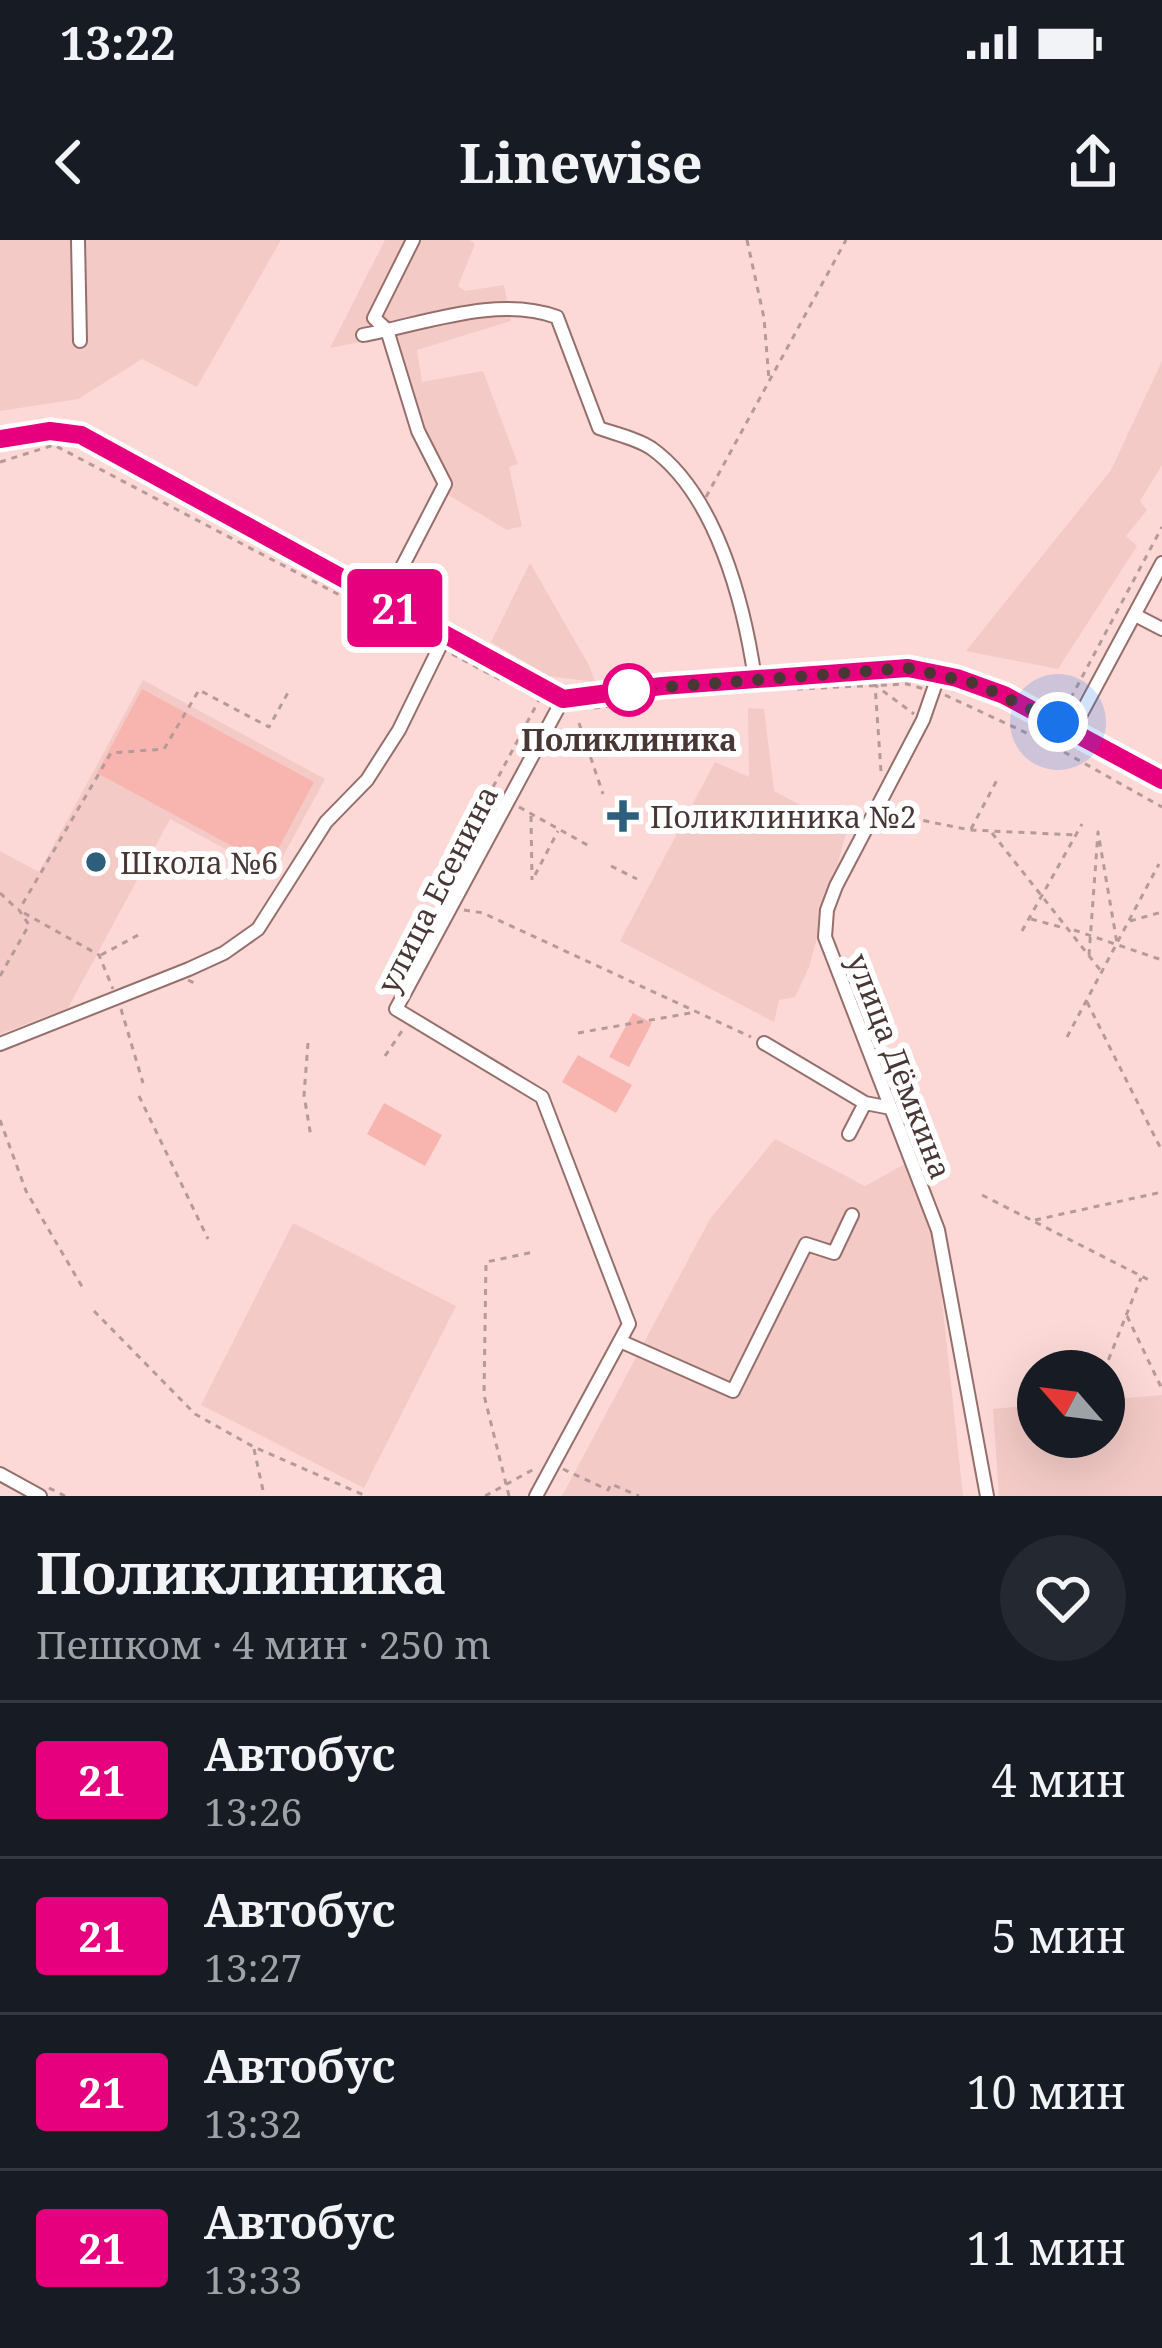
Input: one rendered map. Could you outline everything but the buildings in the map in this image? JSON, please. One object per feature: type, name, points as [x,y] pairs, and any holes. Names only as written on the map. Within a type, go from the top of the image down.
[{"type":"street","points":[[78,240],[80,341]]},
{"type":"street","points":[[384,602],[445,484],[418,431],[387,330],[374,318],[413,240]]},
{"type":"street","points":[[363,335],[498,309],[541,311],[557,317],[599,428],[648,446],[685,478],[700,503],[746,619],[755,679]]},
{"type":"street","points":[[0,439],[50,431],[81,435],[384,602],[442,642],[562,701],[908,668],[977,684],[1072,729],[1162,780]]},
{"type":"street","points":[[1072,729],[1162,563]]},
{"type":"street","points":[[1136,615],[1162,629]]},
{"type":"street","points":[[0,1045],[224,953],[258,929],[326,822],[367,780],[399,730],[442,642]]},
{"type":"street","name":"улица Дёмкина","points":[[940,674],[923,720],[836,886],[827,910],[825,937],[938,1230],[987,1496]]},
{"type":"street","name":"улица Есенина","points":[[562,701],[396,1010],[542,1097],[629,1324],[620,1341]]},
{"type":"street","points":[[764,1043],[865,1103],[891,1108]]},
{"type":"street","points":[[849,1134],[865,1103]]},
{"type":"street","points":[[536,1496],[559,1463],[620,1341],[733,1391],[806,1244],[834,1253],[852,1215]]},
{"type":"street","points":[[0,1474],[40,1496]]},
{"type":"path","points":[[747,240],[764,317],[769,382]]},
{"type":"path","points":[[700,503],[846,240]]},
{"type":"path","points":[[0,462],[54,445],[442,642],[499,679]]},
{"type":"path","points":[[1058,722],[1162,527]]},
{"type":"path","points":[[788,690],[907,684],[934,692],[1048,742],[1162,807]]},
{"type":"path","points":[[875,686],[923,720]]},
{"type":"path","points":[[875,686],[883,796],[896,815],[970,830],[1076,835]]},
{"type":"path","points":[[19,910],[111,754],[164,749],[199,690],[269,727],[290,689]]},
{"type":"path","points":[[494,787],[539,700],[547,704],[562,701]]},
{"type":"path","points":[[593,708],[634,702]]},
{"type":"path","points":[[580,724],[603,794]]},
{"type":"path","points":[[970,830],[997,780]]},
{"type":"path","points":[[509,802],[591,847]]},
{"type":"path","points":[[531,814],[532,880],[559,829]]},
{"type":"path","points":[[1022,931],[1082,824]]},
{"type":"path","points":[[991,831],[1101,971]]},
{"type":"path","points":[[1088,955],[1098,832],[1117,943]]},
{"type":"path","points":[[1066,1037],[1159,864]]},
{"type":"path","points":[[611,866],[637,879]]},
{"type":"path","points":[[0,893],[19,910],[99,956],[118,999],[143,1083]]},
{"type":"path","points":[[451,909],[483,913],[764,1043]]},
{"type":"path","points":[[0,976],[29,925],[19,910]]},
{"type":"path","points":[[1128,921],[1162,912]]},
{"type":"path","points":[[1031,919],[1162,960]]},
{"type":"path","points":[[99,956],[142,933]]},
{"type":"path","points":[[1086,1000],[1161,1149]]},
{"type":"path","points":[[578,1033],[698,1012]]},
{"type":"path","points":[[385,1056],[410,1018]]},
{"type":"path","points":[[308,1043],[304,1095],[311,1137]]},
{"type":"path","points":[[139,1096],[208,1239]]},
{"type":"path","points":[[0,1120],[26,1191],[84,1290]]},
{"type":"path","points":[[1033,1220],[1162,1192]]},
{"type":"path","points":[[982,1195],[1151,1281]]},
{"type":"path","points":[[508,1496],[484,1395],[486,1262],[534,1252]]},
{"type":"path","points":[[1112,1350],[1142,1276]]},
{"type":"path","points":[[94,1311],[195,1414],[254,1447],[366,1496]]},
{"type":"path","points":[[1126,1314],[1162,1389]]},
{"type":"path","points":[[254,1447],[264,1495]]},
{"type":"path","points":[[485,1496],[505,1482],[559,1463],[608,1490],[611,1484],[639,1496]]},
{"type":"shaded area","points":[[0,240],[281,240],[197,387],[142,359],[78,399],[0,411]]},
{"type":"shaded area","points":[[385,240],[470,240],[475,244],[458,286],[465,291],[504,285],[511,321],[417,350],[422,382],[483,371],[518,464],[509,467],[522,526],[507,530],[445,493],[421,430],[395,335],[330,348]]},
{"type":"shaded area","points":[[1162,361],[1162,465],[1140,501],[1147,510],[1126,536],[1137,546],[1058,669],[966,651],[1111,470]]},
{"type":"shaded area","points":[[530,563],[595,682],[549,676],[491,642]]},
{"type":"shaded area","name":"Школа №6","points":[[143,680],[325,779],[273,875],[170,819],[68,1008],[0,1034],[0,851],[39,872]]},
{"type":"shaded area","points":[[142,689],[314,782],[269,866],[97,773]]},
{"type":"shaded area","points":[[748,708],[764,709],[774,791],[847,830],[809,967],[795,997],[779,1000],[774,1022],[620,941],[715,762],[749,777]]},
{"type":"shaded area","points":[[633,1013],[652,1023],[629,1067],[609,1057]]},
{"type":"shaded area","points":[[578,1055],[632,1085],[616,1113],[562,1082]]},
{"type":"shaded area","points":[[384,1103],[442,1135],[425,1166],[367,1134]]},
{"type":"shaded area","points":[[775,1139],[865,1186],[905,1164],[933,1218],[963,1496],[562,1496],[710,1219]]},
{"type":"shaded area","points":[[293,1223],[456,1306],[364,1488],[201,1405]]},
{"type":"shaded area","points":[[1162,1395],[1162,1496],[999,1496],[993,1409],[1017,1407],[1017,1458],[1125,1458],[1125,1398]]},
{"type":"bus line","name":"21","points":[[0,439],[50,431],[81,435],[563,699],[662,686],[908,668],[957,678],[1004,695],[1162,780]]},
{"type":"place","name":"Поликлиника","points":[[629,690]]},
{"type":"place","name":"Поликлиника №2","points":[[623,816]]},
{"type":"place","name":"Школа №6","points":[[96,862]]},
{"type":"route","points":[[629,690],[908,668],[977,684],[1058,722]]}]
